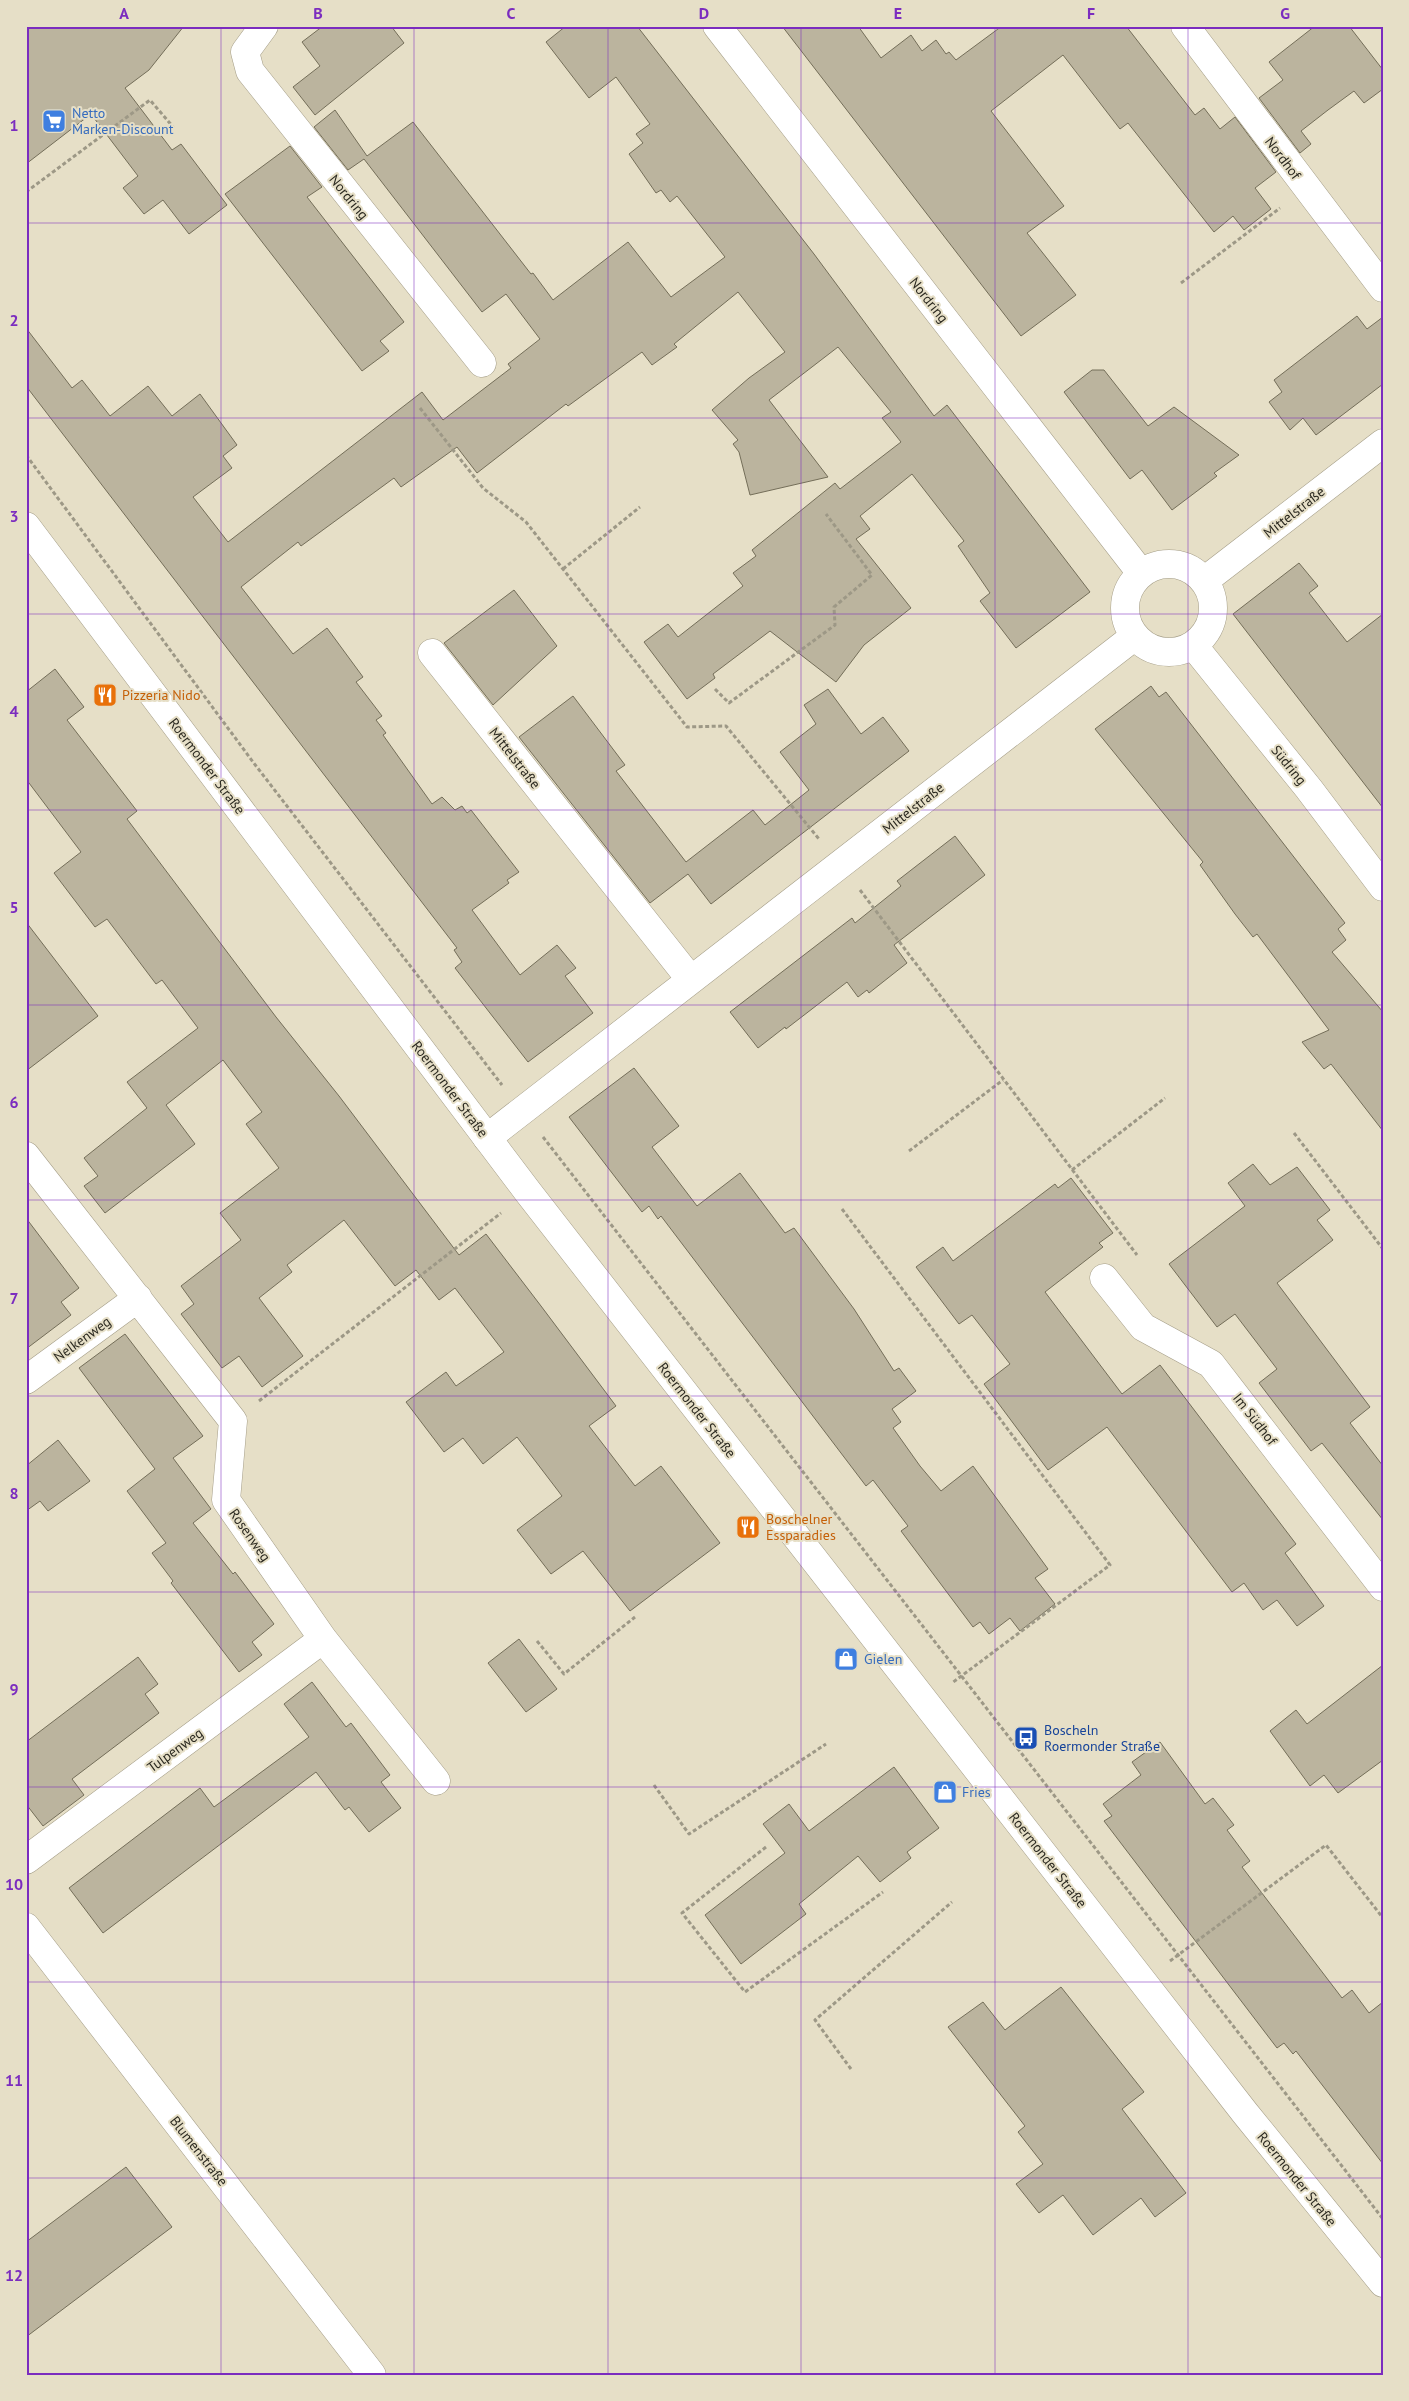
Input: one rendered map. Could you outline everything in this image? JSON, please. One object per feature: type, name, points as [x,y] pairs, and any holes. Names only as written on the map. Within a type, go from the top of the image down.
[{"type":"street","name":"Nordring","points":[[264,26],[244,52],[250,72],[482,362]]},
{"type":"street","name":"Nordring","points":[[717,26],[1141,573]]},
{"type":"street","name":"Nordhof","points":[[1185,26],[1383,288]]},
{"type":"street","name":"Mittelstraße","points":[[1204,581],[1383,442]]},
{"type":"street","name":"Roermonder Straße","points":[[26,526],[528,1192],[1245,2113],[1383,2283]]},
{"type":"street","points":[[1166,563],[1182,565],[1196,572],[1204,581],[1210,590],[1214,606],[1211,620],[1204,634],[1193,645],[1176,652],[1161,651],[1146,646],[1134,636],[1125,615],[1125,599],[1131,585],[1141,573],[1166,563]]},
{"type":"street","name":"Mittelstraße","points":[[487,1138],[1134,636]]},
{"type":"street","name":"Südring","points":[[1193,645],[1309,789],[1383,887]]},
{"type":"street","name":"Mittelstraße","points":[[432,653],[691,980]]},
{"type":"street","points":[[26,1156],[232,1421]]},
{"type":"street","name":"Im Südhof","points":[[1104,1278],[1143,1327],[1211,1364],[1383,1587]]},
{"type":"street","name":"Nelkenweg","points":[[26,1380],[138,1298]]},
{"type":"street","name":"Rosenweg","points":[[232,1421],[226,1500],[324,1639],[436,1781]]},
{"type":"street","name":"Tulpenweg","points":[[26,1860],[324,1639]]},
{"type":"street","name":"Blumenstraße","points":[[26,1927],[372,2375]]},
{"type":"path","points":[[26,192],[150,100],[174,128]]},
{"type":"path","points":[[1181,283],[1306,188]]},
{"type":"path","points":[[420,408],[483,488],[526,522],[687,727],[726,726],[840,864],[1137,1255]]},
{"type":"path","points":[[26,455],[253,762],[1383,2219]]},
{"type":"path","points":[[563,568],[640,507]]},
{"type":"path","points":[[715,689],[729,703],[835,624],[834,607],[872,575],[826,514]]},
{"type":"path","points":[[909,1151],[1004,1080]]},
{"type":"path","points":[[1072,1170],[1166,1098]]},
{"type":"path","points":[[1294,1134],[1383,1249]]},
{"type":"path","points":[[232,1421],[528,1192]]},
{"type":"path","points":[[842,1209],[1110,1565],[926,1704]]},
{"type":"path","points":[[537,1641],[564,1674],[635,1617]]},
{"type":"path","points":[[654,1785],[689,1834],[826,1744]]},
{"type":"path","points":[[1143,1982],[1326,1845],[1383,1918]]},
{"type":"path","points":[[766,1847],[682,1913],[745,1992],[883,1892]]},
{"type":"path","points":[[851,2068],[815,2020],[952,1902]]},
{"type":"building","points":[[26,26],[184,26],[149,70],[125,88],[172,150],[181,144],[227,205],[189,234],[163,200],[144,214],[123,188],[138,176],[91,114],[26,164]]},
{"type":"building","points":[[323,26],[391,26],[404,43],[315,115],[293,87],[320,66],[302,42]]},
{"type":"building","points":[[566,26],[637,26],[814,254],[934,416],[947,405],[1090,592],[1016,648],[980,601],[990,593],[958,546],[964,541],[912,474],[860,516],[870,529],[856,539],[911,608],[864,645],[836,682],[770,631],[713,674],[715,678],[687,699],[644,642],[668,624],[678,637],[743,586],[733,573],[756,556],[752,550],[835,483],[840,489],[901,442],[882,418],[891,412],[838,347],[769,400],[828,477],[750,495],[739,452],[733,444],[738,440],[712,410],[749,378],[785,352],[738,292],[674,344],[677,347],[652,365],[642,352],[568,406],[566,404],[477,473],[457,447],[401,487],[394,478],[301,546],[298,542],[241,587],[293,654],[327,628],[363,677],[356,682],[382,716],[376,720],[386,733],[383,735],[432,804],[442,797],[455,810],[462,806],[467,813],[471,810],[519,872],[507,880],[509,883],[472,910],[520,975],[557,945],[576,968],[565,976],[593,1013],[528,1062],[455,968],[462,962],[454,950],[457,948],[26,386],[26,328],[72,388],[82,380],[110,416],[148,386],[172,416],[200,394],[237,445],[223,456],[232,468],[193,497],[228,542],[422,392],[443,420],[511,368],[508,364],[540,339],[506,294],[482,312],[364,159],[348,170],[314,127],[335,110],[367,156],[413,122],[553,300],[628,242],[671,297],[725,257],[677,196],[670,202],[661,190],[656,193],[629,154],[643,143],[636,134],[650,124],[616,77],[589,98],[546,42]]},
{"type":"building","points":[[782,26],[858,26],[881,58],[911,35],[922,51],[936,40],[946,54],[949,52],[956,60],[1002,26],[1126,26],[1195,115],[1204,108],[1220,129],[1235,117],[1276,172],[1255,188],[1271,209],[1244,230],[1233,216],[1214,232],[1128,123],[1120,129],[1063,55],[991,111],[1064,206],[1027,233],[1076,295],[1021,336]]},
{"type":"building","points":[[1315,26],[1349,26],[1383,70],[1383,89],[1364,103],[1354,91],[1328,110],[1301,131],[1311,144],[1300,153],[1259,98],[1283,80],[1269,62]]},
{"type":"building","points":[[290,146],[322,187],[307,197],[404,322],[380,341],[389,351],[362,371],[225,194]]},
{"type":"building","points":[[1357,316],[1367,329],[1383,317],[1383,384],[1316,435],[1303,418],[1290,430],[1269,402],[1282,392],[1274,380]]},
{"type":"building","points":[[1092,370],[1104,370],[1148,426],[1174,407],[1239,455],[1214,473],[1217,476],[1172,510],[1142,470],[1130,479],[1064,392]]},
{"type":"building","points":[[1299,563],[1318,586],[1309,593],[1347,642],[1383,614],[1383,808],[1233,614]]},
{"type":"building","points":[[514,590],[557,646],[493,705],[444,643]]},
{"type":"building","points":[[55,669],[84,707],[67,720],[137,811],[127,819],[276,1017],[339,1096],[459,1255],[486,1234],[616,1406],[589,1426],[635,1486],[661,1466],[720,1543],[630,1611],[583,1551],[551,1574],[517,1530],[562,1496],[517,1437],[483,1464],[463,1438],[444,1452],[406,1402],[446,1372],[456,1386],[504,1352],[455,1288],[439,1300],[416,1270],[395,1286],[344,1220],[287,1265],[292,1272],[259,1298],[303,1356],[262,1387],[239,1356],[222,1368],[181,1314],[194,1304],[181,1286],[241,1240],[220,1213],[279,1168],[246,1124],[262,1112],[223,1060],[166,1105],[195,1144],[105,1213],[84,1186],[98,1176],[84,1158],[147,1108],[127,1082],[198,1028],[162,980],[156,984],[107,919],[95,927],[54,873],[81,852],[26,779],[26,692]]},
{"type":"building","points":[[1151,686],[1159,697],[1166,692],[1345,923],[1338,929],[1346,940],[1332,952],[1383,1012],[1383,1131],[1331,1064],[1324,1069],[1302,1042],[1329,1030],[1257,934],[1253,937],[1235,914],[1200,865],[1203,862],[1095,729]]},
{"type":"building","points":[[828,689],[861,734],[883,717],[909,751],[711,904],[688,874],[650,903],[519,737],[573,696],[625,765],[616,771],[686,862],[753,810],[765,825],[809,790],[780,752],[816,724],[804,705]]},
{"type":"building","points":[[955,836],[985,875],[894,945],[907,963],[869,993],[867,990],[858,997],[847,982],[758,1048],[730,1012],[852,918],[855,923],[901,886],[897,881]]},
{"type":"building","points":[[26,922],[98,1016],[26,1071]]},
{"type":"building","points":[[634,1068],[679,1126],[652,1147],[697,1206],[740,1173],[785,1233],[794,1228],[854,1309],[894,1371],[899,1368],[916,1391],[892,1409],[901,1422],[893,1428],[920,1466],[941,1491],[973,1466],[1048,1569],[1035,1578],[1055,1604],[1020,1631],[1010,1618],[989,1634],[980,1622],[973,1627],[901,1531],[908,1526],[873,1480],[866,1486],[661,1216],[658,1219],[649,1206],[642,1212],[569,1117]]},
{"type":"building","points":[[1253,1164],[1270,1185],[1297,1167],[1330,1210],[1317,1220],[1333,1240],[1277,1283],[1370,1407],[1350,1423],[1383,1466],[1383,1520],[1322,1443],[1311,1451],[1259,1383],[1277,1369],[1235,1314],[1217,1327],[1169,1264],[1245,1206],[1228,1183]]},
{"type":"building","points":[[1071,1178],[1113,1233],[1099,1243],[1103,1247],[1045,1292],[1122,1394],[1160,1365],[1296,1544],[1285,1553],[1324,1606],[1297,1626],[1277,1600],[1263,1610],[1244,1583],[1232,1592],[1107,1427],[1048,1470],[984,1384],[1010,1364],[972,1315],[959,1324],[916,1267],[943,1247],[953,1261],[1055,1184],[1058,1188]]},
{"type":"building","points":[[26,1218],[79,1288],[61,1302],[71,1315],[26,1349]]},
{"type":"building","points":[[125,1334],[203,1436],[173,1458],[211,1509],[193,1523],[233,1574],[235,1572],[274,1624],[252,1642],[262,1655],[239,1672],[171,1583],[173,1581],[152,1553],[166,1543],[127,1491],[155,1469],[79,1368]]},
{"type":"building","points":[[58,1440],[90,1481],[48,1511],[40,1501],[26,1511],[26,1466]]},
{"type":"building","points":[[519,1639],[557,1689],[526,1712],[488,1663]]},
{"type":"building","points":[[138,1657],[158,1684],[145,1694],[159,1713],[72,1779],[84,1795],[43,1826],[26,1804],[26,1742]]},
{"type":"building","points":[[1383,1665],[1383,1760],[1338,1793],[1324,1775],[1310,1786],[1270,1731],[1296,1710],[1307,1724]]},
{"type":"building","points":[[312,1682],[346,1727],[351,1723],[390,1775],[381,1782],[401,1808],[369,1832],[349,1807],[345,1810],[316,1772],[103,1933],[69,1888],[200,1788],[214,1807],[309,1737],[284,1704]]},
{"type":"building","points":[[1160,1742],[1205,1804],[1213,1798],[1234,1825],[1227,1830],[1250,1861],[1242,1867],[1342,1998],[1352,1990],[1369,2013],[1383,2002],[1383,2164],[1296,2051],[1293,2054],[1284,2043],[1277,2048],[1104,1821],[1112,1816],[1103,1804],[1141,1775],[1132,1762]]},
{"type":"building","points":[[894,1767],[939,1828],[907,1852],[911,1858],[880,1882],[858,1856],[799,1904],[806,1914],[741,1964],[705,1915],[785,1853],[763,1824],[789,1804],[809,1831]]},
{"type":"building","points":[[1061,1987],[1144,2092],[1122,2109],[1186,2193],[1155,2217],[1141,2198],[1093,2235],[1063,2195],[1039,2213],[1016,2184],[1043,2164],[1018,2132],[1025,2126],[948,2027],[983,2002],[1005,2030]]},
{"type":"building","points":[[126,2167],[172,2227],[26,2337],[26,2242]]},
{"type":"place","name":"Netto Marken-Discount","points":[[54,121]]},
{"type":"place","name":"Pizzeria Nido","points":[[105,695]]},
{"type":"place","name":"Boschelner Essparadies","points":[[748,1527]]},
{"type":"place","name":"Gielen","points":[[846,1659]]},
{"type":"place","name":"Boscheln Roermonder Straße","points":[[1026,1738]]},
{"type":"place","name":"Fries","points":[[945,1792]]}]
